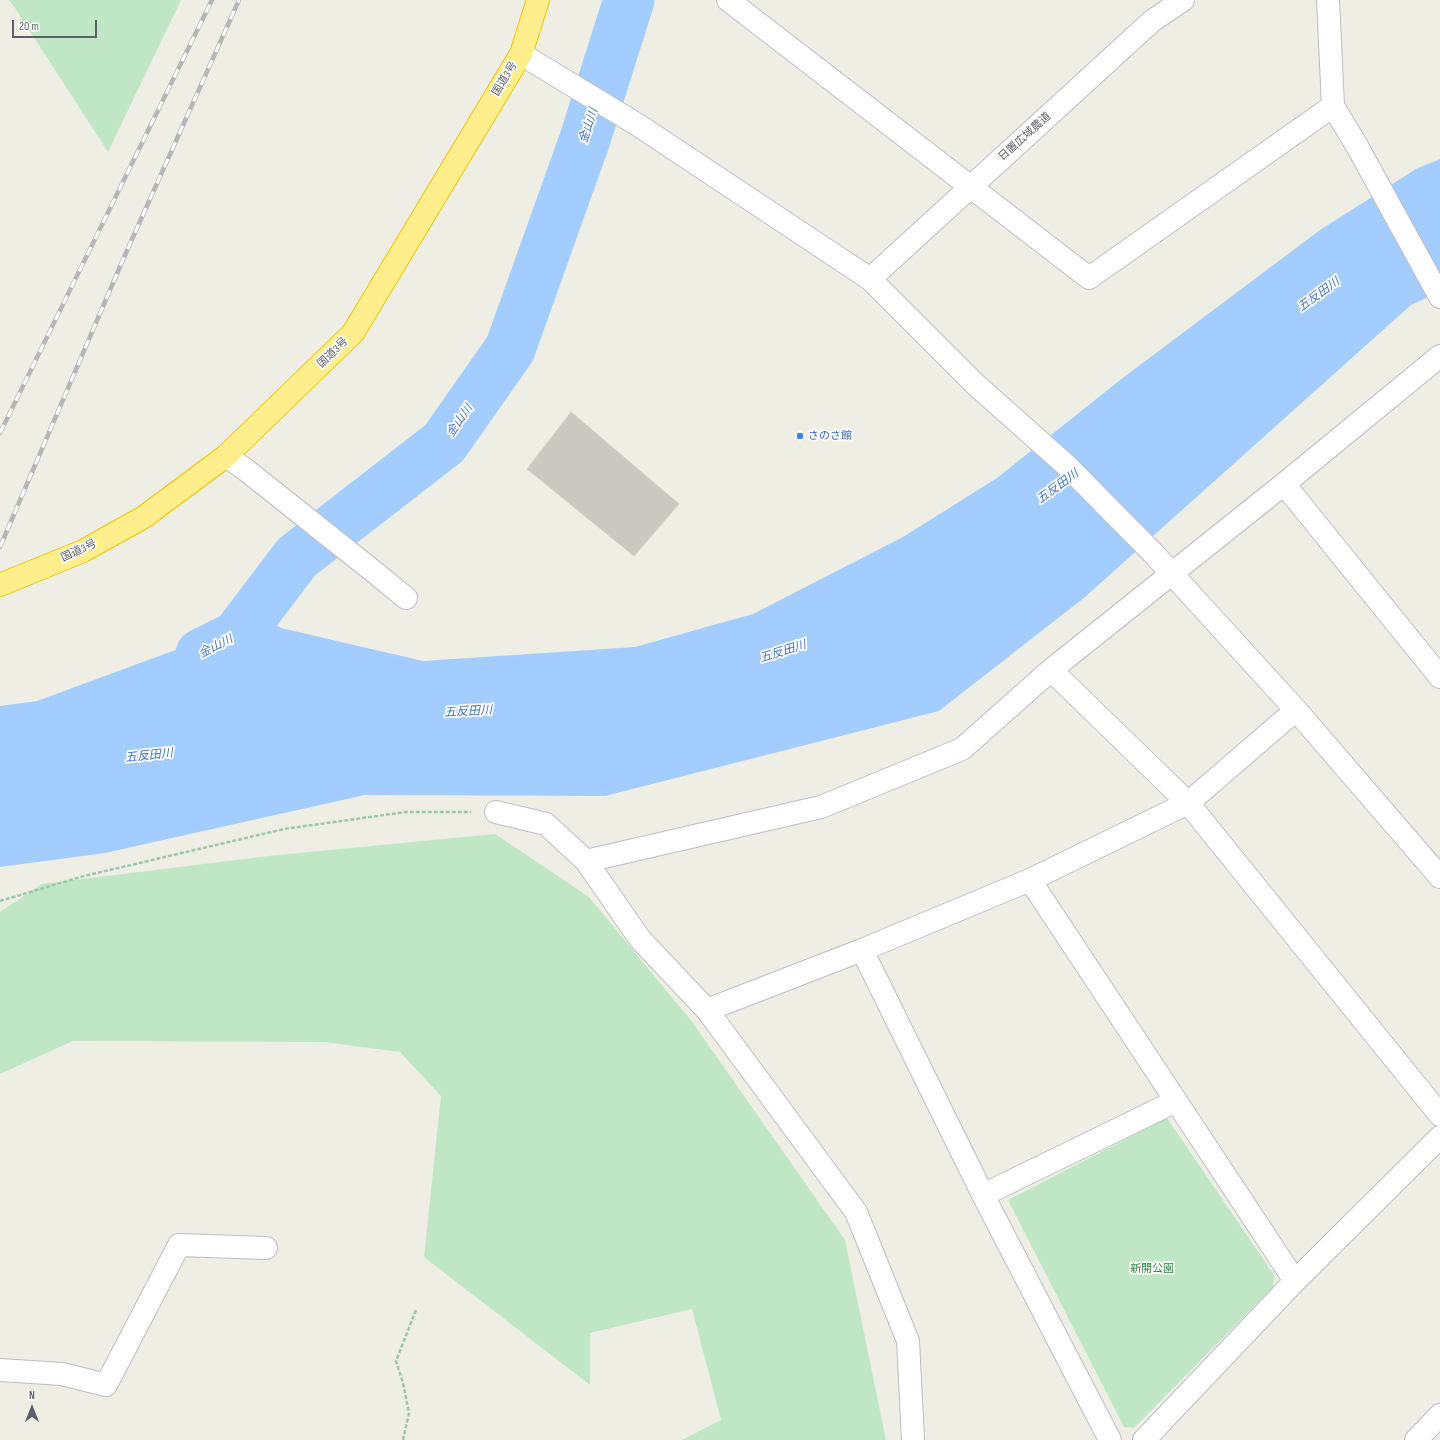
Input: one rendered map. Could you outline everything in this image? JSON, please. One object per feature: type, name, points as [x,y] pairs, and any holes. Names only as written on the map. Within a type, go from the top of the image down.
[{"type":"highway","name":"国道3号","points":[[0,585],[83,551],[144,517],[226,456],[353,333],[520,54],[538,0]]},
{"type":"street","points":[[728,0],[1089,278],[1333,106]]},
{"type":"street","name":"日置広域農道","points":[[870,279],[1152,21],[1183,0]]},
{"type":"street","points":[[1328,0],[1333,106],[1357,146],[1440,297]]},
{"type":"street","points":[[520,54],[638,125],[870,279],[975,384],[1066,464],[1153,553],[1296,710],[1440,877]]},
{"type":"street","points":[[586,861],[821,807],[962,749],[1050,670],[1284,484],[1440,356]]},
{"type":"street","points":[[226,456],[373,570],[406,598]]},
{"type":"street","points":[[1284,484],[1440,677]]},
{"type":"street","points":[[1050,670],[1188,803],[1440,1115]]},
{"type":"street","points":[[707,1010],[862,950],[1030,880],[1188,803],[1296,710]]},
{"type":"street","points":[[496,812],[546,824],[586,861],[640,939],[707,1010],[856,1212],[908,1341],[913,1440]]},
{"type":"street","points":[[1030,880],[1295,1281]]},
{"type":"street","points":[[862,950],[983,1195],[1110,1440]]},
{"type":"street","points":[[983,1195],[1176,1101]]},
{"type":"street","points":[[1144,1440],[1295,1281],[1440,1137]]},
{"type":"street","points":[[0,1370],[62,1374],[106,1385],[179,1245],[266,1248]]},
{"type":"street","points":[[1416,1440],[1440,1415]]},
{"type":"path","points":[[0,901],[84,876],[284,829],[406,812],[496,812]]},
{"type":"path","points":[[403,1440],[409,1413],[403,1383],[396,1361],[416,1310]]},
{"type":"green space","points":[[9,0],[181,0],[108,152],[15,8]]},
{"type":"green space","points":[[495,834],[589,897],[693,1023],[845,1240],[886,1440],[682,1440],[721,1420],[692,1309],[590,1333],[590,1385],[424,1257],[441,1096],[400,1052],[324,1042],[73,1041],[0,1074],[0,912],[42,884],[268,856]]},
{"type":"green space","name":"新開公園","points":[[1167,1118],[1274,1275],[1273,1287],[1134,1428],[1124,1427],[1008,1200]]},
{"type":"water","name":"五反田川","points":[[1440,159],[1440,292],[1411,305],[1085,597],[939,711],[605,796],[365,795],[105,853],[0,867],[0,706],[37,701],[197,642],[235,601],[281,628],[423,661],[635,647],[753,614],[903,537],[997,478],[1124,377],[1320,230],[1416,169]]},
{"type":"building","points":[[571,412],[679,504],[634,556],[527,469]]},
{"type":"waterway","name":"金山川","points":[[201,654],[237,636],[297,557],[444,443],[510,349],[585,139],[629,0]]},
{"type":"railway","points":[[0,433],[212,0]]},
{"type":"railway","points":[[0,547],[125,255],[239,0]]},
{"type":"place","name":"さのさ館","points":[[800,436]]}]
